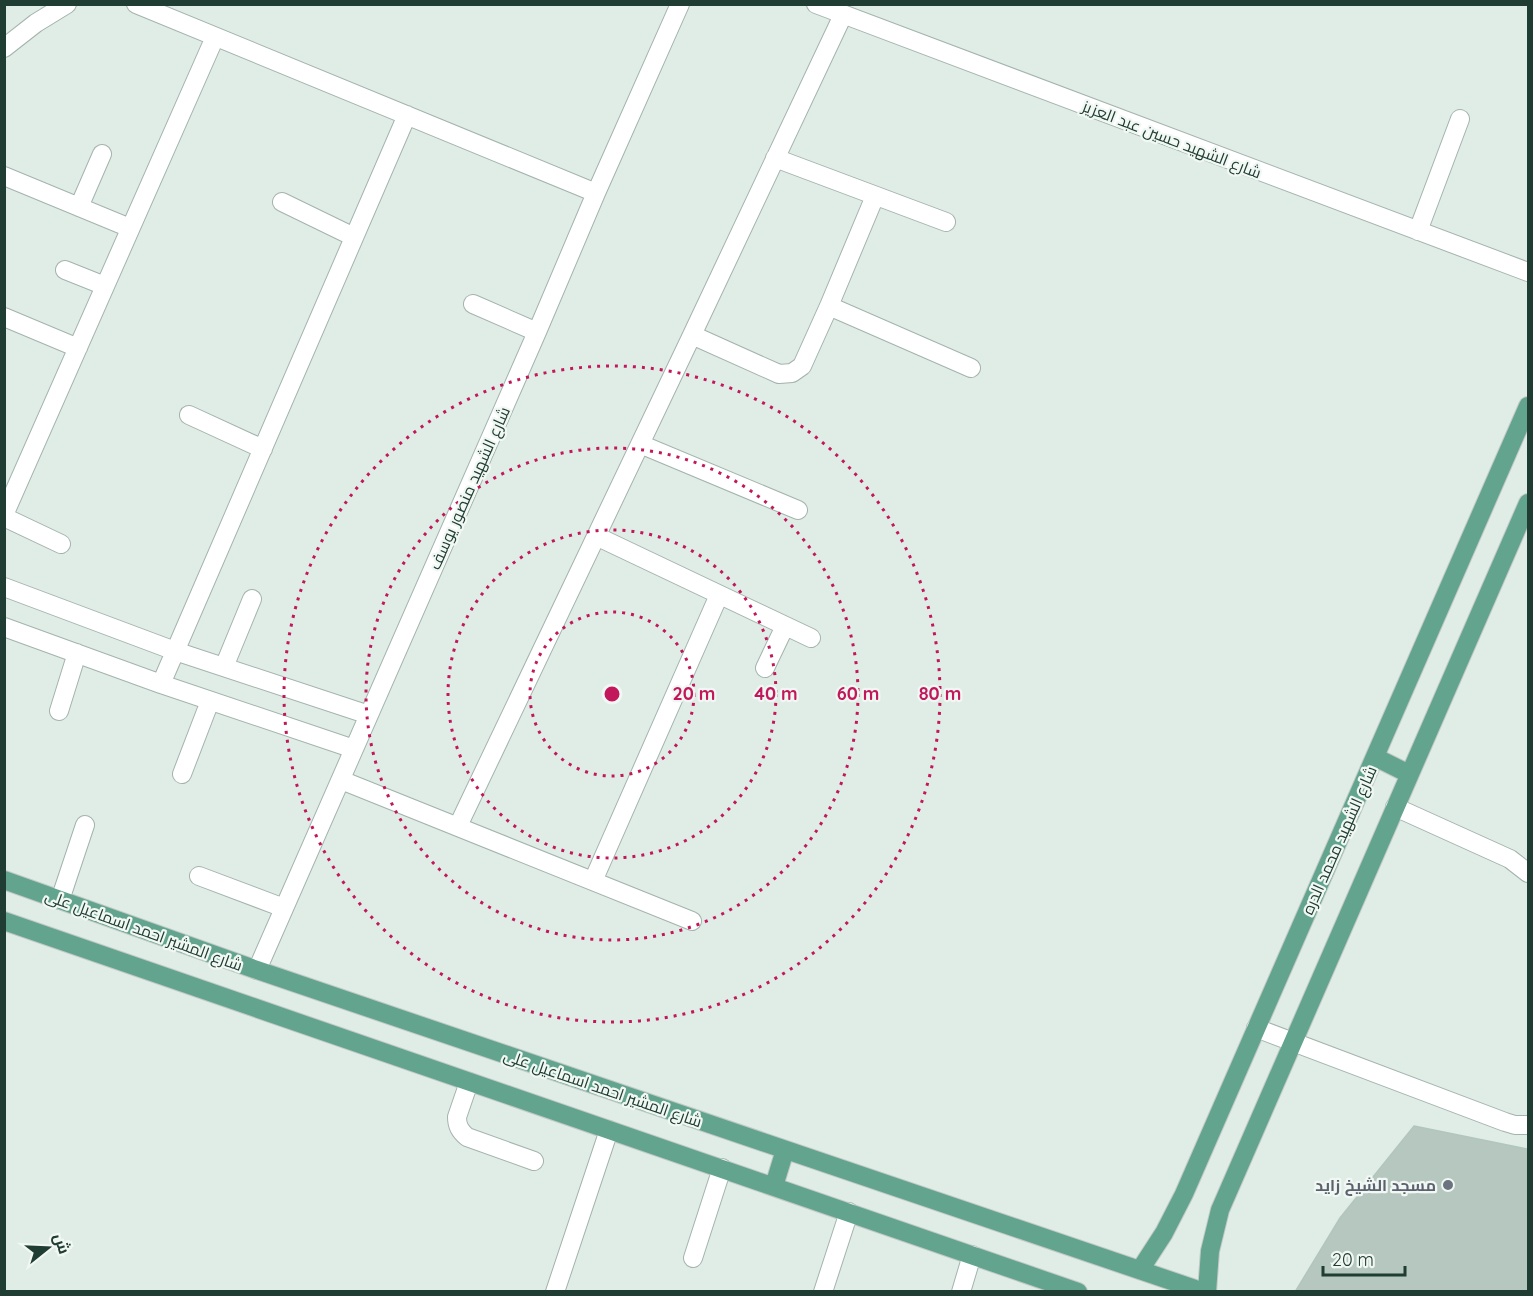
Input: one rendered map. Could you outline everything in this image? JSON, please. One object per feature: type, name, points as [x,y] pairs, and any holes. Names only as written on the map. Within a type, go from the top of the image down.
[{"type":"main road","name":"شارع الشهيد محمد الدره","points":[[1140,1270],[1164,1233],[1184,1194],[1528,406]]},
{"type":"main road","points":[[1205,1292],[1210,1251],[1220,1210],[1409,774],[1524,529],[1528,503]]},
{"type":"main road","points":[[1375,757],[1409,774]]},
{"type":"main road","name":"شارع المشير احمد اسماعيل على","points":[[4,880],[257,970],[1205,1292]]},
{"type":"main road","points":[[4,921],[1078,1292]]},
{"type":"main road","points":[[774,1186],[785,1150]]},
{"type":"street","points":[[4,48],[36,23],[67,4]]},
{"type":"street","points":[[136,4],[596,193]]},
{"type":"street","name":"شارع الشهيد منصور يوسف","points":[[257,970],[680,4]]},
{"type":"street","name":"شارع الشهيد حسين عبد العزيز","points":[[816,4],[1528,272]]},
{"type":"street","points":[[458,826],[843,15]]},
{"type":"street","points":[[62,544],[4,516],[215,37]]},
{"type":"street","points":[[161,684],[407,115]]},
{"type":"street","points":[[1418,231],[1460,118]]},
{"type":"street","points":[[79,207],[102,154]]},
{"type":"street","points":[[775,158],[946,222]]},
{"type":"street","points":[[4,176],[130,228]]},
{"type":"street","points":[[692,335],[779,374],[792,373],[802,366],[875,196]]},
{"type":"street","points":[[282,202],[354,237]]},
{"type":"street","points":[[64,270],[105,286]]},
{"type":"street","points":[[473,304],[537,332]]},
{"type":"street","points":[[829,306],[971,368]]},
{"type":"street","points":[[4,317],[78,348]]},
{"type":"street","points":[[189,415],[263,448]]},
{"type":"street","points":[[640,444],[798,510]]},
{"type":"street","points":[[596,537],[811,638]]},
{"type":"street","points":[[4,588],[175,651],[369,715]]},
{"type":"street","points":[[593,881],[720,595]]},
{"type":"street","points":[[224,666],[252,599]]},
{"type":"street","points":[[765,668],[785,626]]},
{"type":"street","points":[[4,627],[161,684],[354,749]]},
{"type":"street","points":[[59,711],[77,653]]},
{"type":"street","points":[[182,774],[210,701]]},
{"type":"street","points":[[341,780],[692,921]]},
{"type":"street","points":[[1395,807],[1510,859],[1528,873]]},
{"type":"street","points":[[60,900],[85,825]]},
{"type":"street","points":[[198,876],[285,908]]},
{"type":"street","points":[[1257,1028],[1505,1122],[1528,1125]]},
{"type":"street","points":[[469,1082],[457,1123],[462,1133],[467,1137],[534,1161]]},
{"type":"street","points":[[555,1292],[609,1130]]},
{"type":"street","points":[[693,1258],[722,1168]]},
{"type":"street","points":[[823,1292],[849,1212]]},
{"type":"street","points":[[961,1292],[972,1255]]},
{"type":"building","name":"مسجد الشيخ زايد","points":[[1414,1126],[1527,1149],[1528,1292],[1295,1292],[1340,1218]]},
{"type":"place","name":"مسجد الشيخ زايد","points":[[1448,1185]]}]
